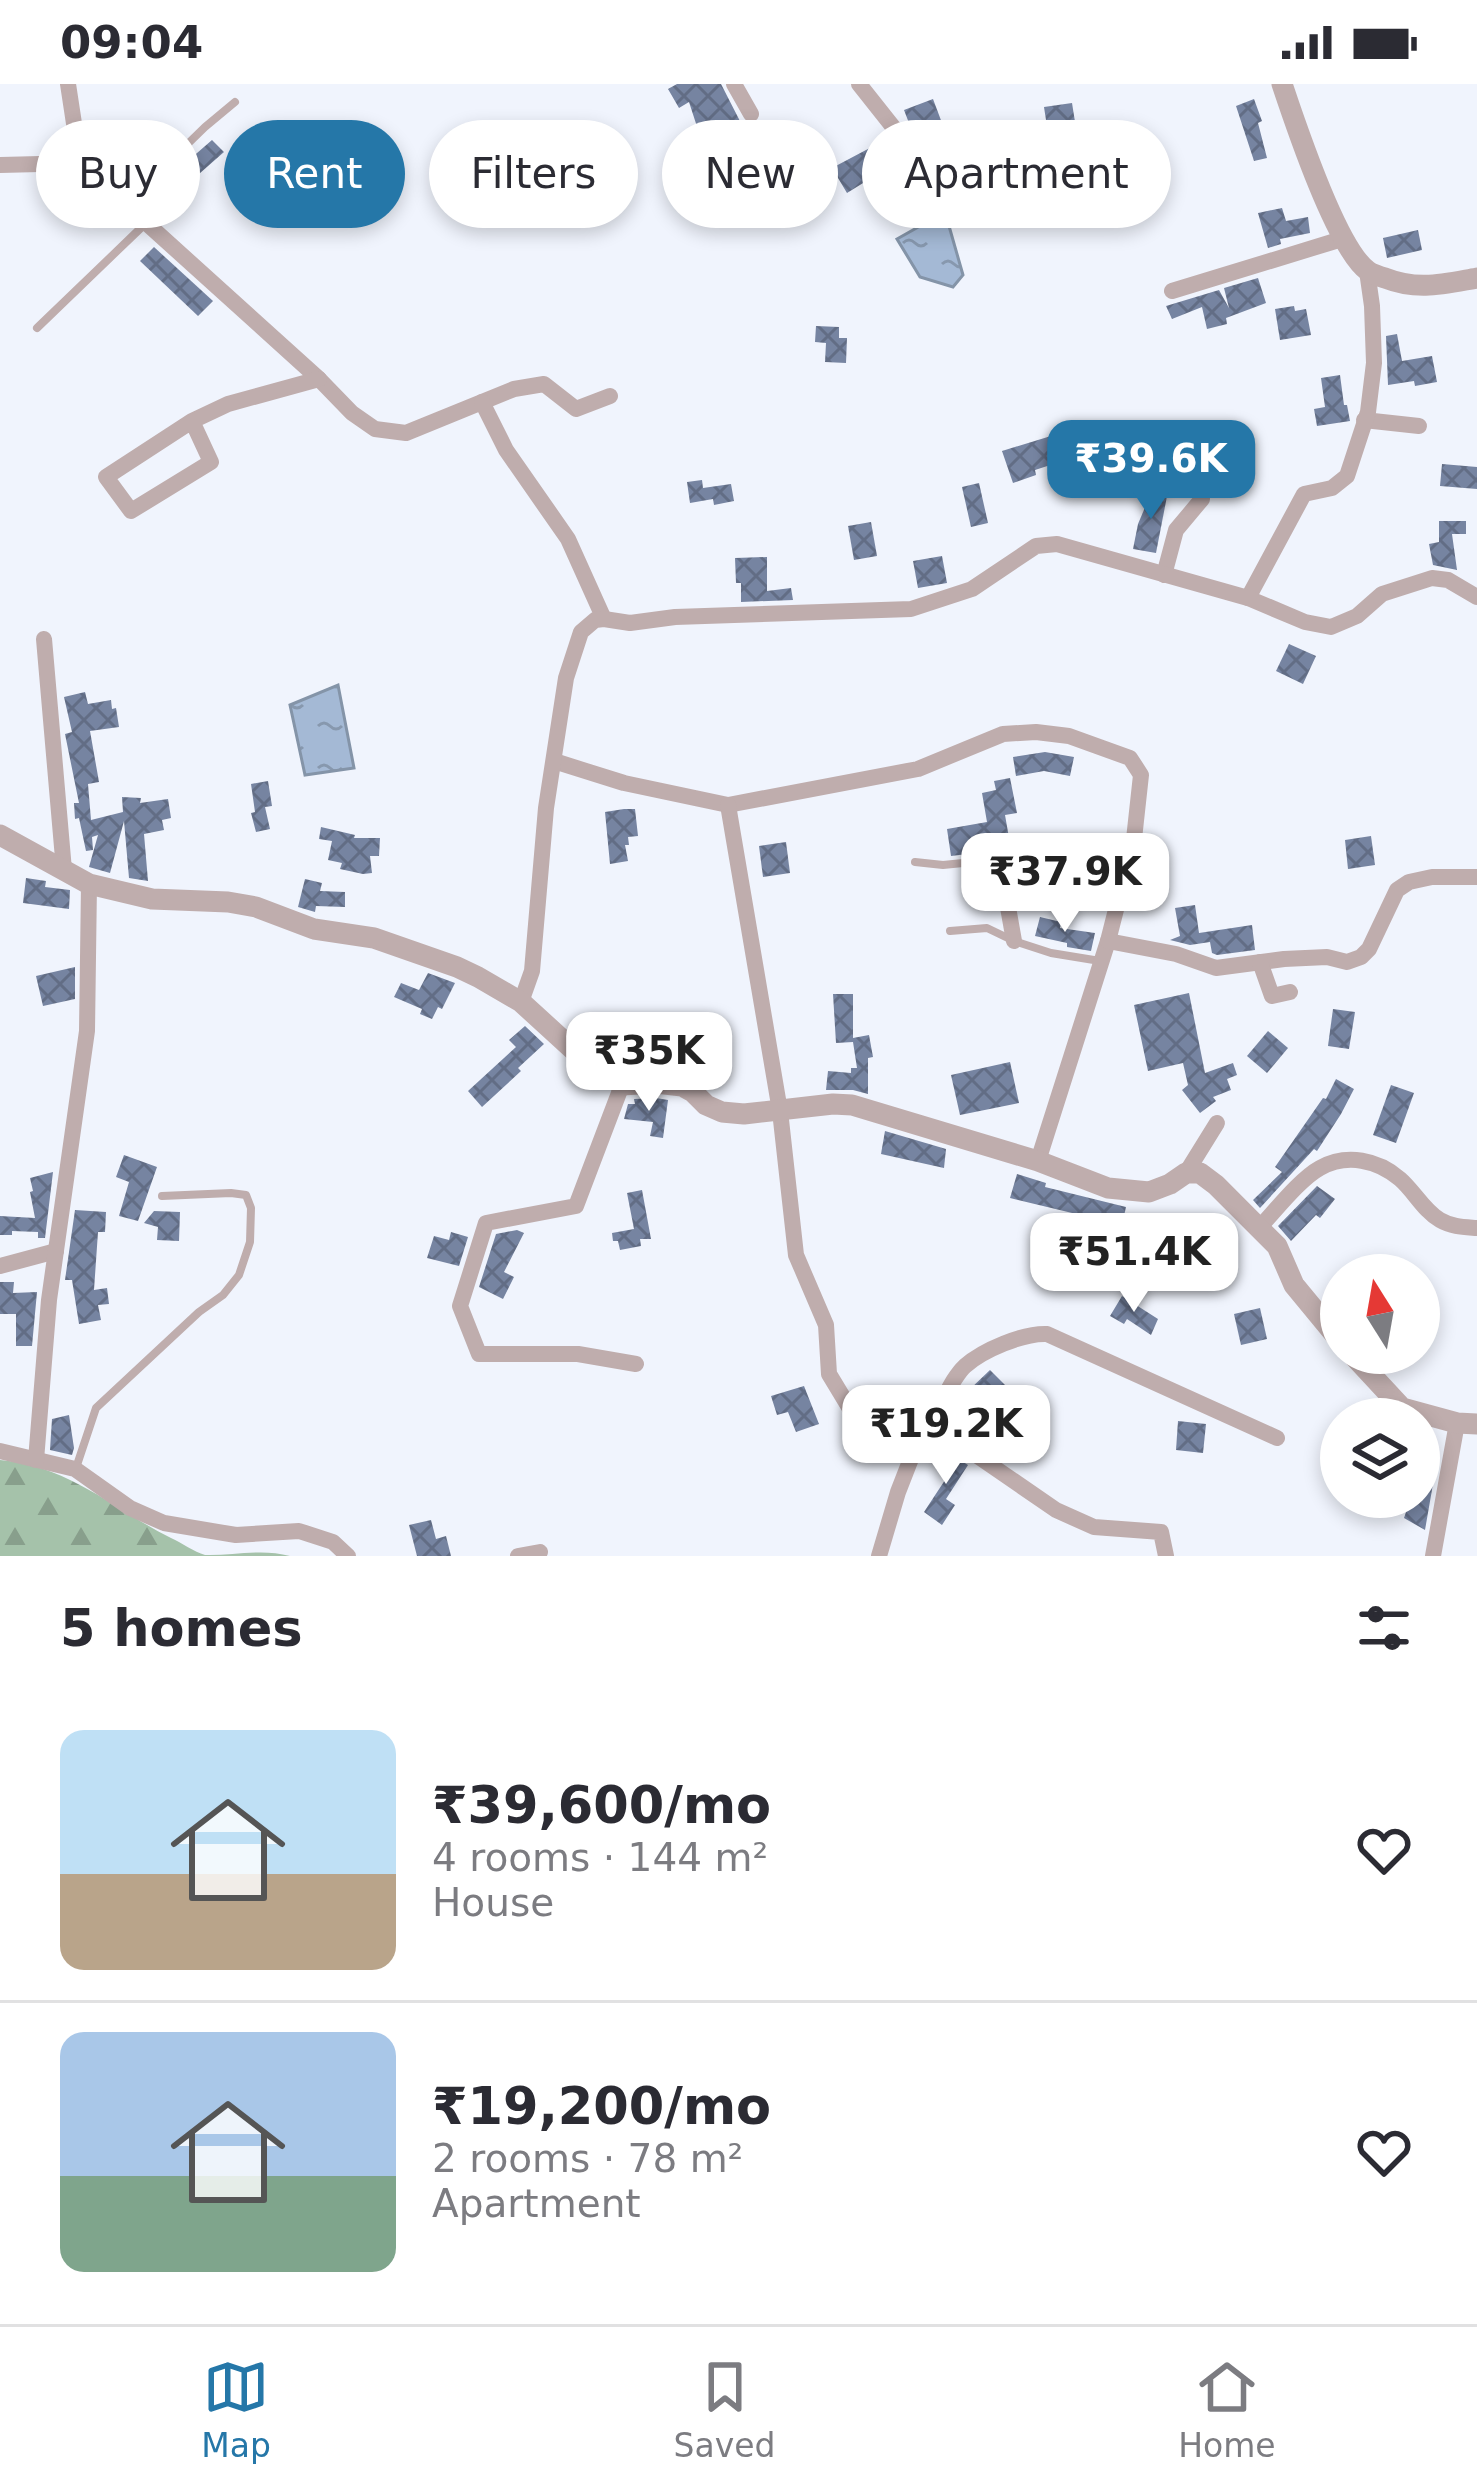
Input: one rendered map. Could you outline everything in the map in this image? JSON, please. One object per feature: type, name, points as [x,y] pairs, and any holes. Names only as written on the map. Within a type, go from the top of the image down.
[{"type":"street","points":[[68,84],[73,120]]},
{"type":"street","points":[[734,84],[751,114]]},
{"type":"street","points":[[859,84],[889,120]]},
{"type":"street","points":[[1248,598],[1304,494],[1332,488],[1347,476],[1374,363],[1367,271],[1342,238],[1282,84]]},
{"type":"street","points":[[0,165],[36,165]]},
{"type":"street","points":[[152,228],[375,429],[406,433],[514,388],[544,385],[576,409],[610,396]]},
{"type":"street","points":[[1172,290],[1342,238]]},
{"type":"street","points":[[1367,271],[1407,287],[1477,278]]},
{"type":"street","points":[[192,422],[211,462],[131,511],[106,477],[192,422],[228,404],[319,379]]},
{"type":"street","points":[[482,402],[506,450],[568,539],[604,619]]},
{"type":"street","points":[[1364,420],[1419,427]]},
{"type":"street","points":[[1164,575],[1175,530],[1202,499]]},
{"type":"street","points":[[521,1002],[532,971],[546,808],[566,678],[581,632],[595,620],[630,623],[675,616],[911,609],[972,589],[1036,546],[1057,544],[1248,598],[1305,622],[1331,627],[1357,616],[1382,594],[1432,578],[1448,580],[1477,597]]},
{"type":"street","points":[[44,639],[64,870]]},
{"type":"street","points":[[554,761],[624,783],[728,805],[918,769],[1003,734],[1069,736],[1130,758],[1141,775],[1134,839],[1108,941],[1038,1161]]},
{"type":"street","points":[[728,805],[780,1111],[796,1256],[826,1325],[829,1374],[852,1412],[861,1417],[926,1428],[1055,1510],[1094,1527],[1160,1532],[1166,1556]]},
{"type":"street","points":[[0,835],[88,884],[152,898],[242,904],[314,929],[374,938],[478,976],[521,1002],[622,1085],[682,1086],[706,1106],[744,1114],[852,1105],[1132,1192],[1160,1189],[1186,1174],[1200,1173],[1277,1246],[1294,1286],[1320,1318]]},
{"type":"street","points":[[1001,868],[1014,941]]},
{"type":"street","points":[[1108,941],[1176,954],[1216,968],[1327,957],[1347,962],[1370,949],[1397,890],[1408,882],[1477,877]]},
{"type":"street","points":[[36,1460],[49,1300],[87,1030],[88,884]]},
{"type":"street","points":[[1260,962],[1272,996],[1290,992]]},
{"type":"street","points":[[622,1085],[576,1206],[486,1222],[460,1306],[479,1354],[578,1354],[636,1364]]},
{"type":"street","points":[[1186,1174],[1217,1123]]},
{"type":"street","points":[[1259,1228],[1316,1169],[1338,1160],[1379,1166],[1400,1179],[1436,1218],[1457,1227],[1477,1228]]},
{"type":"street","points":[[0,1266],[56,1251]]},
{"type":"street","points":[[879,1556],[898,1492],[926,1428],[963,1367],[1004,1343],[1034,1334],[1047,1334],[1277,1438]]},
{"type":"street","points":[[1372,1374],[1402,1408],[1467,1424],[1432,1556]]},
{"type":"street","points":[[0,1451],[75,1469],[130,1508],[164,1523],[236,1535],[299,1531],[333,1542],[348,1556]]},
{"type":"street","points":[[518,1556],[540,1552]]},
{"type":"lane","points":[[200,132],[235,102]]},
{"type":"lane","points":[[37,328],[141,228]]},
{"type":"lane","points":[[915,862],[994,863],[1029,885],[1116,910]]},
{"type":"lane","points":[[950,931],[987,928],[1052,953],[1101,962]]},
{"type":"lane","points":[[75,1469],[96,1408],[199,1312],[224,1295],[239,1275],[250,1242],[251,1208],[246,1195],[162,1196]]},
{"type":"green space","points":[[0,1460],[69,1479],[205,1555],[258,1552],[290,1556],[0,1556]]},
{"type":"water","points":[[917,228],[950,228],[963,275],[953,287],[920,277],[897,239]]},
{"type":"water","points":[[338,685],[354,768],[305,775],[290,705]]},
{"type":"building","points":[[677,84],[721,84],[739,120],[695,120],[689,102],[679,108],[668,89]]},
{"type":"building","points":[[933,99],[941,120],[908,120],[904,110]]},
{"type":"building","points":[[1254,99],[1267,158],[1254,161],[1236,106]]},
{"type":"building","points":[[1072,103],[1075,120],[1046,120],[1044,107]]},
{"type":"building","points":[[212,140],[224,152],[200,173],[200,150]]},
{"type":"building","points":[[862,152],[862,184],[847,193],[838,178],[838,165]]},
{"type":"building","points":[[1282,208],[1286,221],[1308,217],[1310,233],[1280,239],[1281,244],[1268,248],[1258,213]]},
{"type":"building","points":[[1418,230],[1422,250],[1387,258],[1383,238]]},
{"type":"building","points":[[154,247],[213,301],[198,316],[140,261]]},
{"type":"building","points":[[1258,278],[1266,303],[1226,318],[1227,324],[1207,329],[1202,307],[1172,319],[1166,306],[1219,290],[1229,308],[1224,288]]},
{"type":"building","points":[[1294,306],[1295,311],[1306,309],[1311,335],[1280,340],[1275,309]]},
{"type":"building","points":[[816,326],[839,327],[839,338],[847,338],[846,363],[825,362],[826,343],[815,342]]},
{"type":"building","points":[[1397,334],[1402,361],[1432,356],[1437,382],[1388,385],[1386,336]]},
{"type":"building","points":[[1340,375],[1350,421],[1317,426],[1314,409],[1325,407],[1321,378]]},
{"type":"building","points":[[1135,421],[1141,464],[1114,469],[1106,426]]},
{"type":"building","points":[[1064,432],[1072,458],[1013,483],[1002,451]]},
{"type":"building","points":[[1442,464],[1477,467],[1477,489],[1440,486]]},
{"type":"building","points":[[702,480],[703,488],[731,484],[734,501],[690,503],[687,482]]},
{"type":"building","points":[[979,483],[988,523],[971,527],[962,487]]},
{"type":"building","points":[[1154,486],[1168,491],[1156,553],[1133,549]]},
{"type":"building","points":[[1439,521],[1466,521],[1466,534],[1452,534],[1457,570],[1433,565],[1429,544],[1439,542]]},
{"type":"building","points":[[871,522],[877,556],[854,560],[848,526]]},
{"type":"building","points":[[942,556],[947,583],[918,588],[913,561]]},
{"type":"building","points":[[767,557],[767,591],[791,588],[793,600],[741,602],[735,558]]},
{"type":"building","points":[[1289,644],[1316,656],[1303,684],[1276,671]]},
{"type":"building","points":[[85,692],[88,704],[111,700],[119,727],[90,731],[99,782],[88,784],[91,820],[123,812],[122,797],[141,798],[140,803],[168,799],[171,818],[162,820],[164,830],[144,834],[148,881],[129,878],[124,821],[110,873],[89,867],[98,835],[92,837],[93,850],[86,851],[79,818],[75,819],[74,803],[79,803],[65,734],[72,732],[64,697]]},
{"type":"building","points":[[1045,752],[1074,757],[1070,776],[1044,771],[1016,776],[1013,757]]},
{"type":"building","points":[[1010,778],[1017,813],[1005,815],[1011,849],[951,856],[947,829],[987,822],[982,793],[996,790],[994,781]]},
{"type":"building","points":[[268,781],[272,806],[265,807],[270,829],[256,832],[251,784]]},
{"type":"building","points":[[635,809],[638,836],[628,837],[628,861],[610,864],[605,812]]},
{"type":"building","points":[[321,827],[354,838],[380,838],[379,856],[370,856],[372,873],[340,869],[342,863],[328,860],[332,841],[319,839]]},
{"type":"building","points":[[1371,836],[1375,865],[1348,869],[1345,840]]},
{"type":"building","points":[[786,842],[790,873],[763,877],[759,846]]},
{"type":"building","points":[[1073,861],[1098,868],[1095,878],[1110,882],[1106,895],[1066,884]]},
{"type":"building","points":[[26,878],[46,881],[45,887],[70,890],[69,909],[23,903]]},
{"type":"building","points":[[305,879],[322,883],[320,891],[345,892],[345,907],[316,906],[315,912],[298,907]]},
{"type":"building","points":[[1195,905],[1199,933],[1252,925],[1255,950],[1217,955],[1210,942],[1190,945],[1170,940],[1180,936],[1175,908]]},
{"type":"building","points":[[1040,917],[1061,922],[1060,928],[1095,933],[1091,951],[1035,936]]},
{"type":"building","points":[[75,967],[75,999],[43,1006],[36,976]]},
{"type":"building","points":[[428,973],[455,983],[432,1019],[420,1014],[422,1009],[394,997],[401,983],[419,990]]},
{"type":"building","points":[[1189,993],[1205,1073],[1233,1063],[1237,1075],[1227,1079],[1231,1090],[1213,1097],[1216,1101],[1200,1113],[1182,1090],[1188,1085],[1183,1063],[1148,1071],[1134,1005]]},
{"type":"building","points":[[833,994],[853,994],[853,1038],[869,1035],[873,1057],[868,1058],[868,1094],[826,1090],[828,1071],[851,1073],[851,1068],[857,1068],[853,1042],[836,1043]]},
{"type":"building","points":[[1333,1009],[1355,1012],[1349,1049],[1328,1046]]},
{"type":"building","points":[[525,1026],[544,1044],[482,1107],[468,1091],[516,1047],[509,1040]]},
{"type":"building","points":[[1268,1031],[1288,1048],[1267,1073],[1247,1056]]},
{"type":"building","points":[[1010,1062],[1019,1103],[960,1115],[951,1075]]},
{"type":"building","points":[[1336,1079],[1354,1089],[1341,1114],[1317,1151],[1260,1208],[1253,1200],[1282,1172],[1275,1167]]},
{"type":"building","points":[[1391,1085],[1414,1093],[1396,1143],[1373,1135]]},
{"type":"building","points":[[634,1099],[668,1100],[663,1138],[650,1136],[653,1122],[624,1119]]},
{"type":"building","points":[[885,1131],[946,1149],[944,1168],[881,1154]]},
{"type":"building","points":[[124,1155],[157,1167],[138,1221],[119,1216],[129,1182],[116,1177]]},
{"type":"building","points":[[53,1172],[45,1238],[38,1238],[38,1232],[0,1235],[0,1216],[35,1218],[30,1178]]},
{"type":"building","points":[[1017,1174],[1046,1183],[1045,1187],[1126,1207],[1122,1225],[1010,1198]]},
{"type":"building","points":[[1317,1186],[1335,1199],[1291,1241],[1278,1226]]},
{"type":"building","points":[[642,1190],[651,1239],[640,1239],[641,1246],[620,1250],[612,1233],[634,1229],[627,1193]]},
{"type":"building","points":[[75,1210],[106,1212],[105,1232],[98,1232],[94,1290],[107,1288],[109,1304],[98,1305],[101,1320],[79,1324],[72,1280],[65,1280]]},
{"type":"building","points":[[154,1211],[180,1212],[179,1241],[157,1240],[158,1227],[144,1223]]},
{"type":"building","points":[[451,1232],[468,1237],[459,1266],[427,1258],[434,1236],[449,1240]]},
{"type":"building","points":[[524,1233],[504,1272],[514,1277],[503,1299],[479,1287],[496,1234]]},
{"type":"building","points":[[0,1282],[14,1282],[13,1293],[37,1292],[32,1346],[16,1346],[16,1314],[0,1314]]},
{"type":"building","points":[[1122,1296],[1158,1319],[1151,1335],[1127,1319],[1124,1324],[1110,1316]]},
{"type":"building","points":[[1260,1308],[1267,1339],[1241,1345],[1234,1314]]},
{"type":"building","points":[[990,1370],[1007,1387],[985,1408],[968,1391]]},
{"type":"building","points":[[804,1386],[819,1424],[796,1432],[788,1412],[777,1415],[771,1396]]},
{"type":"building","points":[[69,1415],[72,1455],[50,1450],[52,1419]]},
{"type":"building","points":[[1178,1421],[1206,1424],[1203,1453],[1176,1450]]},
{"type":"building","points":[[944,1450],[968,1465],[946,1499],[955,1505],[942,1525],[924,1512],[947,1477],[936,1469]]},
{"type":"building","points":[[1404,1518],[1427,1518],[1425,1530]]},
{"type":"building","points":[[431,1520],[436,1539],[446,1536],[451,1556],[417,1556],[409,1525]]}]
